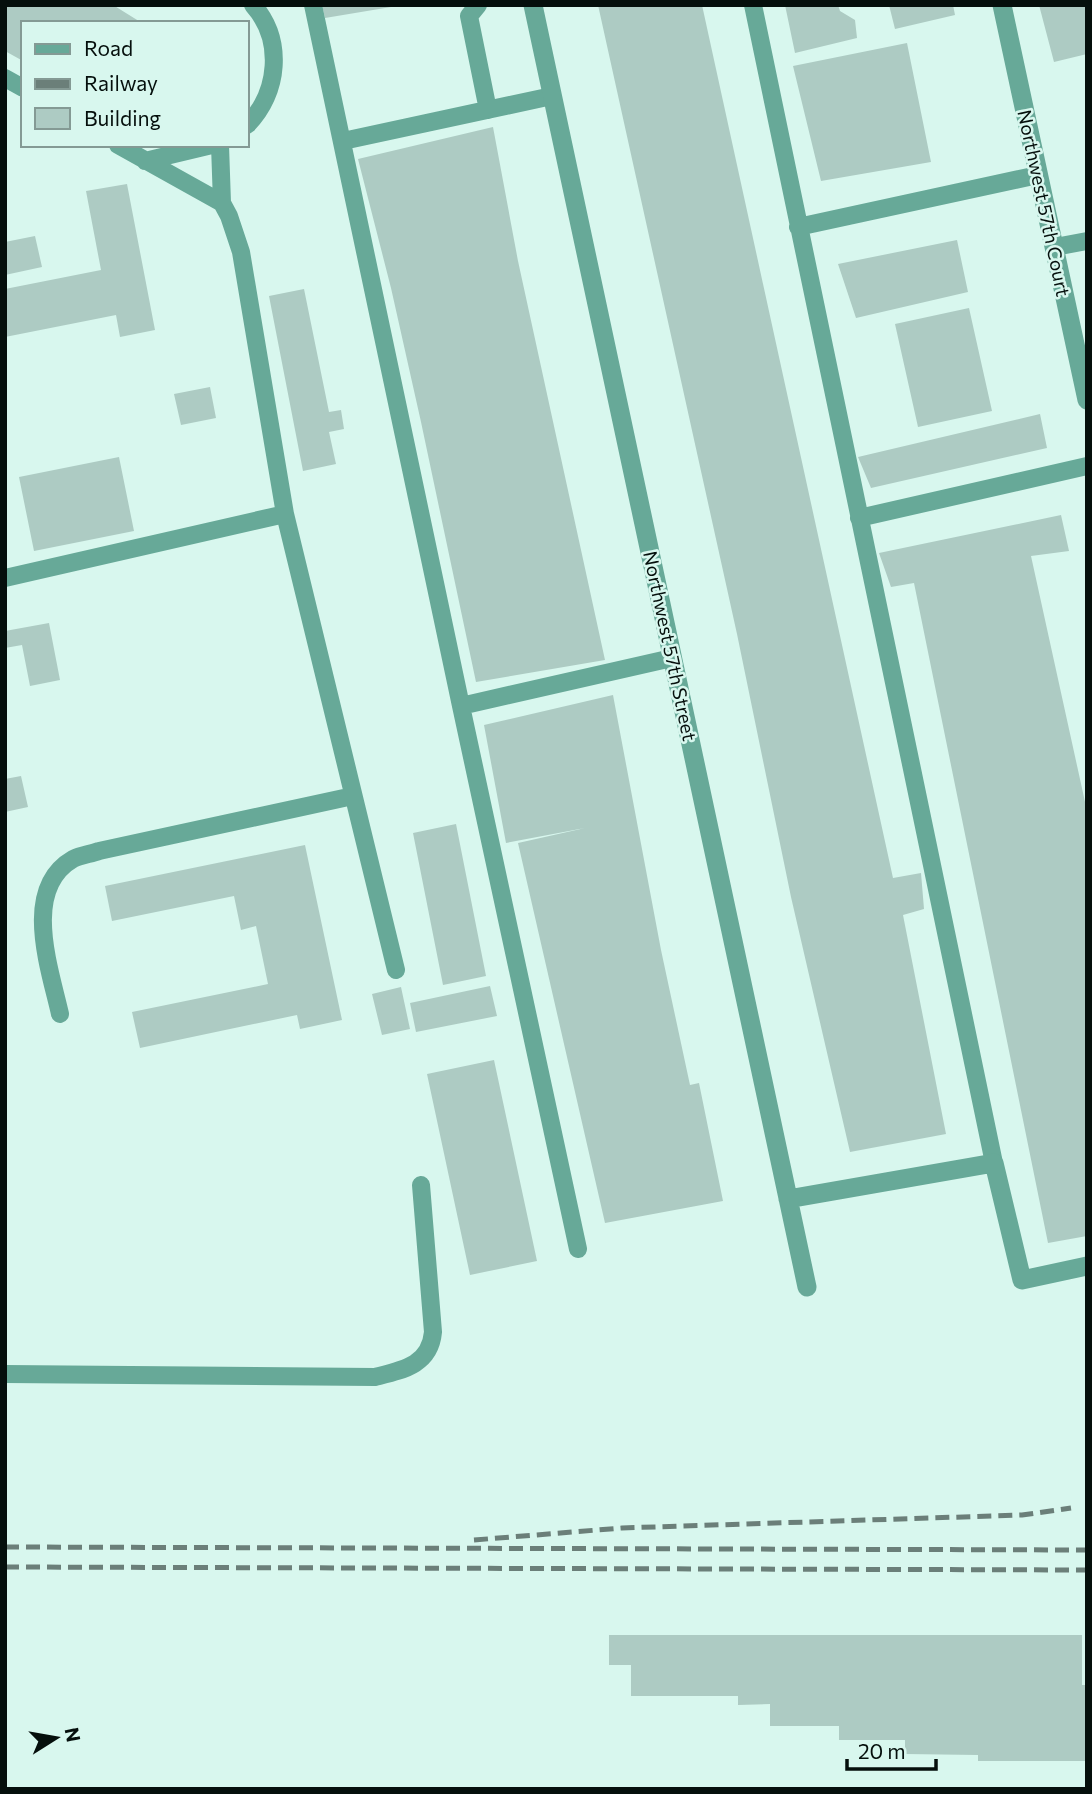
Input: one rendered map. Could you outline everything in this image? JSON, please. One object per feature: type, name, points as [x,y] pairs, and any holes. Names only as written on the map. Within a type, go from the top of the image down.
[{"type":"street","name":"Northwest 57th Street","points":[[533,5],[807,1287]]},
{"type":"street","name":"Northwest 57th Court","points":[[1002,5],[1087,400]]},
{"type":"street","points":[[788,1199],[994,1163],[1021,1280],[1087,1266]]},
{"type":"lane","points":[[248,124],[267,99],[273,76],[274,57],[264,18],[253,5]]},
{"type":"lane","points":[[313,5],[578,1249]]},
{"type":"lane","points":[[478,5],[469,16],[488,110]]},
{"type":"lane","points":[[752,5],[994,1163]]},
{"type":"lane","points":[[5,78],[21,87]]},
{"type":"lane","points":[[343,141],[552,96]]},
{"type":"lane","points":[[121,147],[222,203]]},
{"type":"lane","points":[[145,161],[204,147]]},
{"type":"lane","points":[[220,147],[222,203],[241,252],[285,514],[396,970]]},
{"type":"lane","points":[[798,227],[1038,175]]},
{"type":"lane","points":[[1055,247],[1087,241]]},
{"type":"lane","points":[[859,518],[1087,466]]},
{"type":"lane","points":[[5,578],[285,514]]},
{"type":"lane","points":[[461,706],[672,658]]},
{"type":"lane","points":[[60,1014],[42,930],[47,889],[59,870],[74,859],[99,851],[353,796]]},
{"type":"lane","points":[[5,1374],[375,1377],[404,1370],[421,1360],[432,1346],[433,1339],[421,1185]]},
{"type":"building","points":[[5,5],[113,5],[139,21],[21,21],[21,60],[5,51]]},
{"type":"building","points":[[322,5],[391,5],[391,7],[325,18]]},
{"type":"building","points":[[598,5],[702,5],[893,878],[921,873],[924,909],[903,915],[946,1134],[850,1152],[791,897],[737,634]]},
{"type":"building","points":[[785,5],[838,5],[840,11],[855,20],[857,38],[795,53]]},
{"type":"building","points":[[889,5],[953,5],[955,15],[895,29]]},
{"type":"building","points":[[1039,5],[1087,5],[1087,54],[1054,62]]},
{"type":"building","points":[[907,43],[931,162],[821,181],[793,66]]},
{"type":"building","points":[[493,127],[518,261],[605,660],[476,682],[391,288],[358,159]]},
{"type":"building","points":[[127,184],[155,330],[120,337],[116,315],[5,337],[5,289],[101,270],[86,191]]},
{"type":"building","points":[[35,236],[42,267],[5,275],[5,242]]},
{"type":"building","points":[[957,240],[968,292],[856,318],[838,264]]},
{"type":"building","points":[[304,289],[329,412],[341,410],[344,429],[329,432],[336,464],[303,471],[269,296]]},
{"type":"building","points":[[969,308],[992,411],[918,427],[895,324]]},
{"type":"building","points":[[210,387],[216,418],[181,425],[174,394]]},
{"type":"building","points":[[1040,414],[1047,448],[871,488],[858,457]]},
{"type":"building","points":[[119,457],[134,531],[34,551],[19,477]]},
{"type":"building","points":[[1061,515],[1069,551],[1031,556],[1087,811],[1087,1236],[1048,1243],[914,583],[891,587],[879,553]]},
{"type":"building","points":[[49,623],[60,680],[30,686],[22,645],[5,648],[5,631]]},
{"type":"building","points":[[613,695],[661,950],[690,1085],[699,1083],[723,1201],[605,1223],[518,843],[585,828],[506,843],[484,725]]},
{"type":"building","points":[[21,776],[28,807],[5,812],[5,779]]},
{"type":"building","points":[[456,824],[486,976],[443,985],[413,833]]},
{"type":"building","points":[[305,845],[342,1020],[300,1029],[297,1015],[140,1048],[132,1012],[268,984],[256,926],[241,930],[234,896],[112,921],[105,886]]},
{"type":"building","points":[[490,986],[497,1016],[416,1032],[410,1003]]},
{"type":"building","points":[[401,987],[410,1029],[382,1035],[372,994]]},
{"type":"building","points":[[494,1060],[537,1261],[470,1275],[427,1074]]},
{"type":"building","points":[[609,1635],[1082,1635],[1082,1685],[1087,1685],[1087,1761],[978,1761],[978,1755],[905,1754],[905,1740],[839,1740],[839,1726],[770,1726],[770,1704],[738,1705],[738,1696],[631,1696],[631,1665],[609,1665]]},
{"type":"railway","points":[[474,1540],[622,1528],[1022,1515],[1071,1508]]},
{"type":"railway","points":[[5,1547],[1087,1550]]},
{"type":"railway","points":[[5,1567],[1087,1570]]}]
